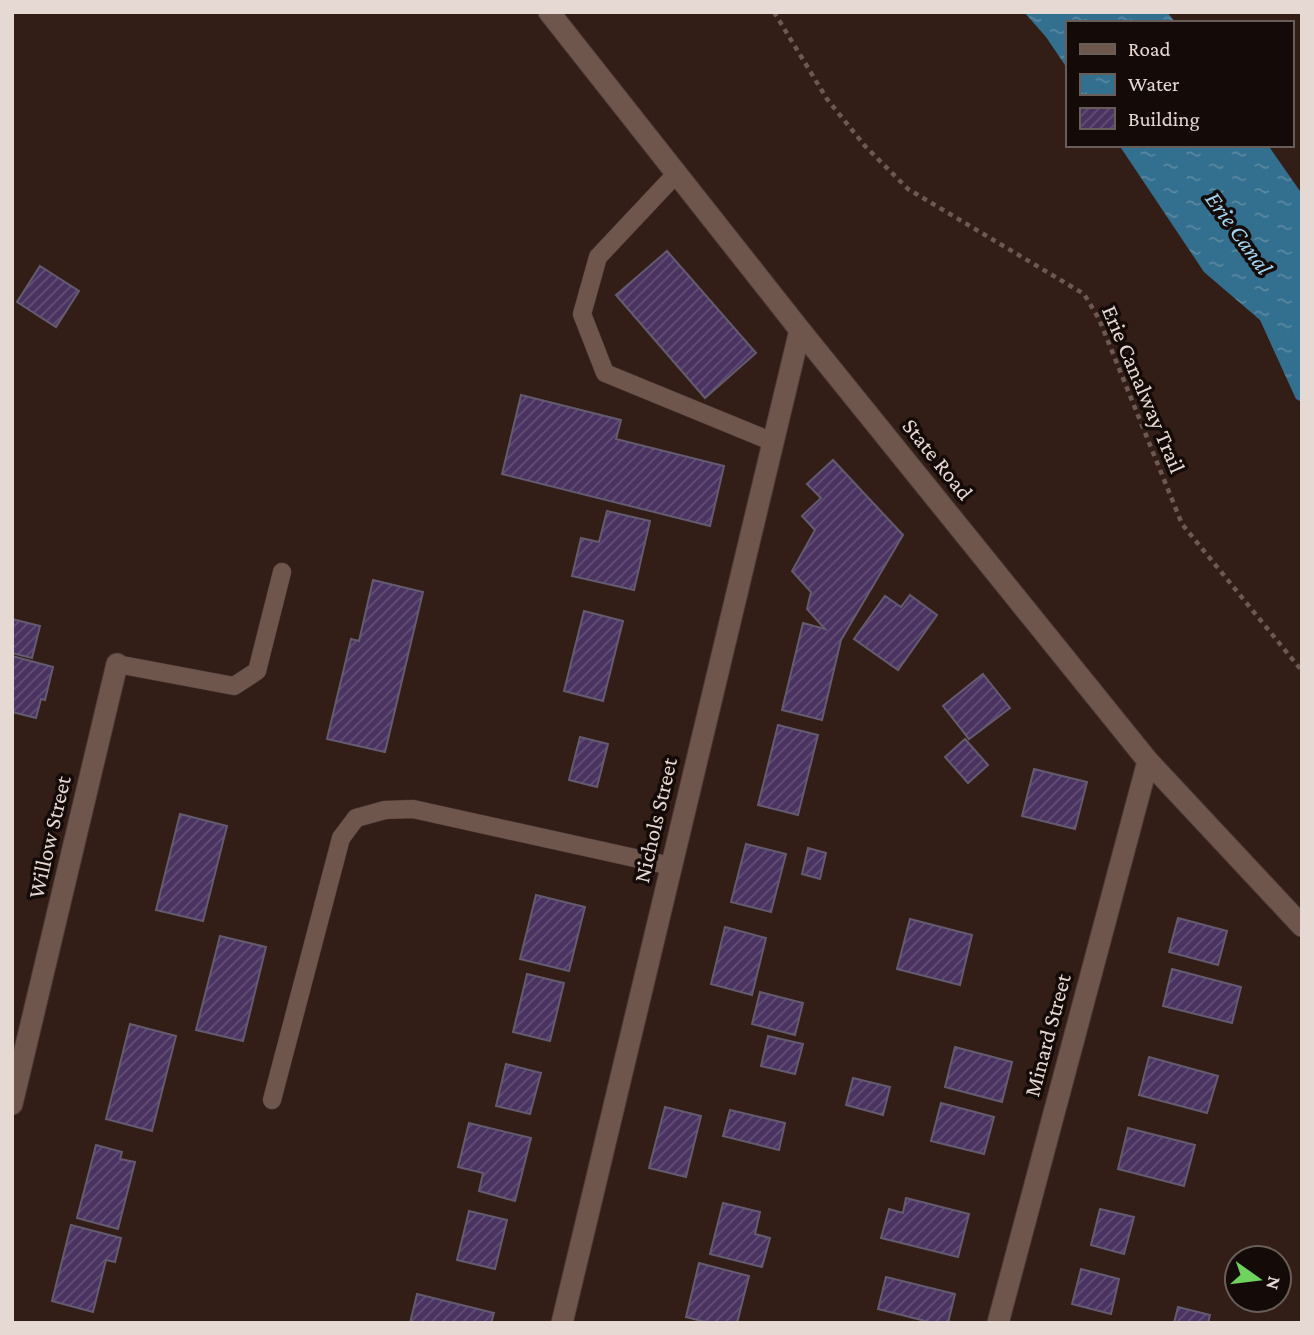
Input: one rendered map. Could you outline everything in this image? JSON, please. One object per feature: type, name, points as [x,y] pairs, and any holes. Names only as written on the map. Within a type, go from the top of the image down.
[{"type":"street","name":"State Road","points":[[549,12],[800,330],[1148,761],[1302,926]]},
{"type":"street","name":"Nichols Street","points":[[562,1323],[800,330]]},
{"type":"street","name":"Willow Street","points":[[12,1104],[117,664]]},
{"type":"street","name":"Minard Street","points":[[998,1323],[1148,761]]},
{"type":"lane","points":[[676,174],[598,257],[582,314],[605,373],[773,442]]},
{"type":"lane","points":[[117,664],[234,686],[257,671],[282,572]]},
{"type":"lane","points":[[272,1100],[341,838],[356,818],[385,810],[413,810],[671,866]]},
{"type":"path","name":"Erie Canalway Trail","points":[[774,12],[827,99],[865,146],[908,188],[1084,294],[1099,319],[1182,524],[1302,671]]},
{"type":"water","points":[[1024,12],[1167,12],[1174,21],[1066,21],[1066,67],[1046,37]]},
{"type":"water","name":"Erie Canal","points":[[1120,147],[1269,147],[1302,194],[1302,402],[1296,399],[1260,320],[1204,272]]},
{"type":"building","points":[[667,251],[756,353],[705,398],[616,295]]},
{"type":"building","points":[[40,266],[79,291],[56,327],[17,302]]},
{"type":"building","points":[[521,395],[621,420],[616,439],[724,466],[710,526],[502,474]]},
{"type":"building","points":[[833,460],[903,535],[841,640],[822,720],[782,710],[803,623],[825,629],[807,609],[811,592],[792,571],[815,530],[802,516],[821,498],[807,484]]},
{"type":"building","points":[[607,511],[650,521],[634,590],[572,576],[581,538],[599,542]]},
{"type":"building","points":[[373,580],[423,592],[385,752],[327,739],[351,639],[359,641]]},
{"type":"building","points":[[910,595],[937,615],[898,670],[854,639],[885,596],[901,607]]},
{"type":"building","points":[[584,611],[623,621],[603,701],[564,691]]},
{"type":"building","points":[[12,619],[40,626],[32,658],[12,653]]},
{"type":"building","points":[[12,656],[53,667],[45,700],[41,699],[36,718],[12,712]]},
{"type":"building","points":[[983,674],[1010,708],[969,739],[943,706]]},
{"type":"building","points":[[778,725],[818,735],[798,815],[758,805]]},
{"type":"building","points":[[580,737],[608,744],[597,787],[569,780]]},
{"type":"building","points":[[965,739],[988,765],[968,783],[945,757]]},
{"type":"building","points":[[1034,769],[1087,782],[1075,829],[1022,816]]},
{"type":"building","points":[[180,814],[227,826],[203,921],[156,910]]},
{"type":"building","points":[[746,844],[786,854],[771,912],[731,902]]},
{"type":"building","points":[[808,848],[826,853],[820,879],[802,874]]},
{"type":"building","points":[[536,895],[585,907],[569,971],[520,959]]},
{"type":"building","points":[[1178,918],[1227,931],[1218,965],[1169,952]]},
{"type":"building","points":[[910,919],[972,935],[960,985],[897,969]]},
{"type":"building","points":[[725,927],[766,938],[752,995],[711,984]]},
{"type":"building","points":[[220,936],[266,947],[243,1041],[196,1030]]},
{"type":"building","points":[[1172,969],[1241,987],[1232,1023],[1163,1006]]},
{"type":"building","points":[[527,974],[564,983],[550,1041],[513,1032]]},
{"type":"building","points":[[760,992],[803,1003],[795,1035],[752,1024]]},
{"type":"building","points":[[130,1024],[176,1036],[152,1131],[106,1119]]},
{"type":"building","points":[[768,1036],[803,1044],[795,1074],[761,1066]]},
{"type":"building","points":[[955,1047],[1012,1062],[1002,1102],[945,1087]]},
{"type":"building","points":[[1149,1057],[1218,1076],[1207,1113],[1139,1095]]},
{"type":"building","points":[[506,1064],[541,1073],[530,1114],[496,1106]]},
{"type":"building","points":[[853,1078],[890,1087],[883,1115],[846,1105]]},
{"type":"building","points":[[941,1103],[994,1117],[984,1154],[931,1141]]},
{"type":"building","points":[[665,1107],[701,1116],[686,1177],[649,1168]]},
{"type":"building","points":[[730,1110],[785,1123],[779,1150],[723,1136]]},
{"type":"building","points":[[469,1123],[531,1138],[515,1201],[479,1191],[483,1173],[458,1167]]},
{"type":"building","points":[[1128,1128],[1195,1145],[1184,1186],[1118,1169]]},
{"type":"building","points":[[96,1145],[122,1152],[120,1159],[135,1162],[118,1229],[77,1218]]},
{"type":"building","points":[[906,1198],[969,1214],[958,1257],[881,1238],[889,1209],[903,1213]]},
{"type":"building","points":[[723,1203],[760,1212],[755,1234],[770,1238],[762,1267],[710,1254]]},
{"type":"building","points":[[1100,1209],[1134,1217],[1124,1254],[1091,1245]]},
{"type":"building","points":[[469,1211],[507,1220],[495,1269],[457,1260]]},
{"type":"building","points":[[71,1225],[121,1238],[115,1262],[106,1260],[93,1312],[52,1301]]},
{"type":"building","points":[[699,1263],[749,1276],[737,1323],[709,1323],[686,1317]]},
{"type":"building","points":[[1081,1269],[1119,1279],[1111,1314],[1072,1304]]},
{"type":"building","points":[[886,1277],[955,1294],[948,1323],[933,1323],[878,1309]]},
{"type":"building","points":[[417,1294],[494,1313],[491,1323],[410,1323]]},
{"type":"building","points":[[1178,1307],[1210,1315],[1208,1323],[1174,1323]]}]
